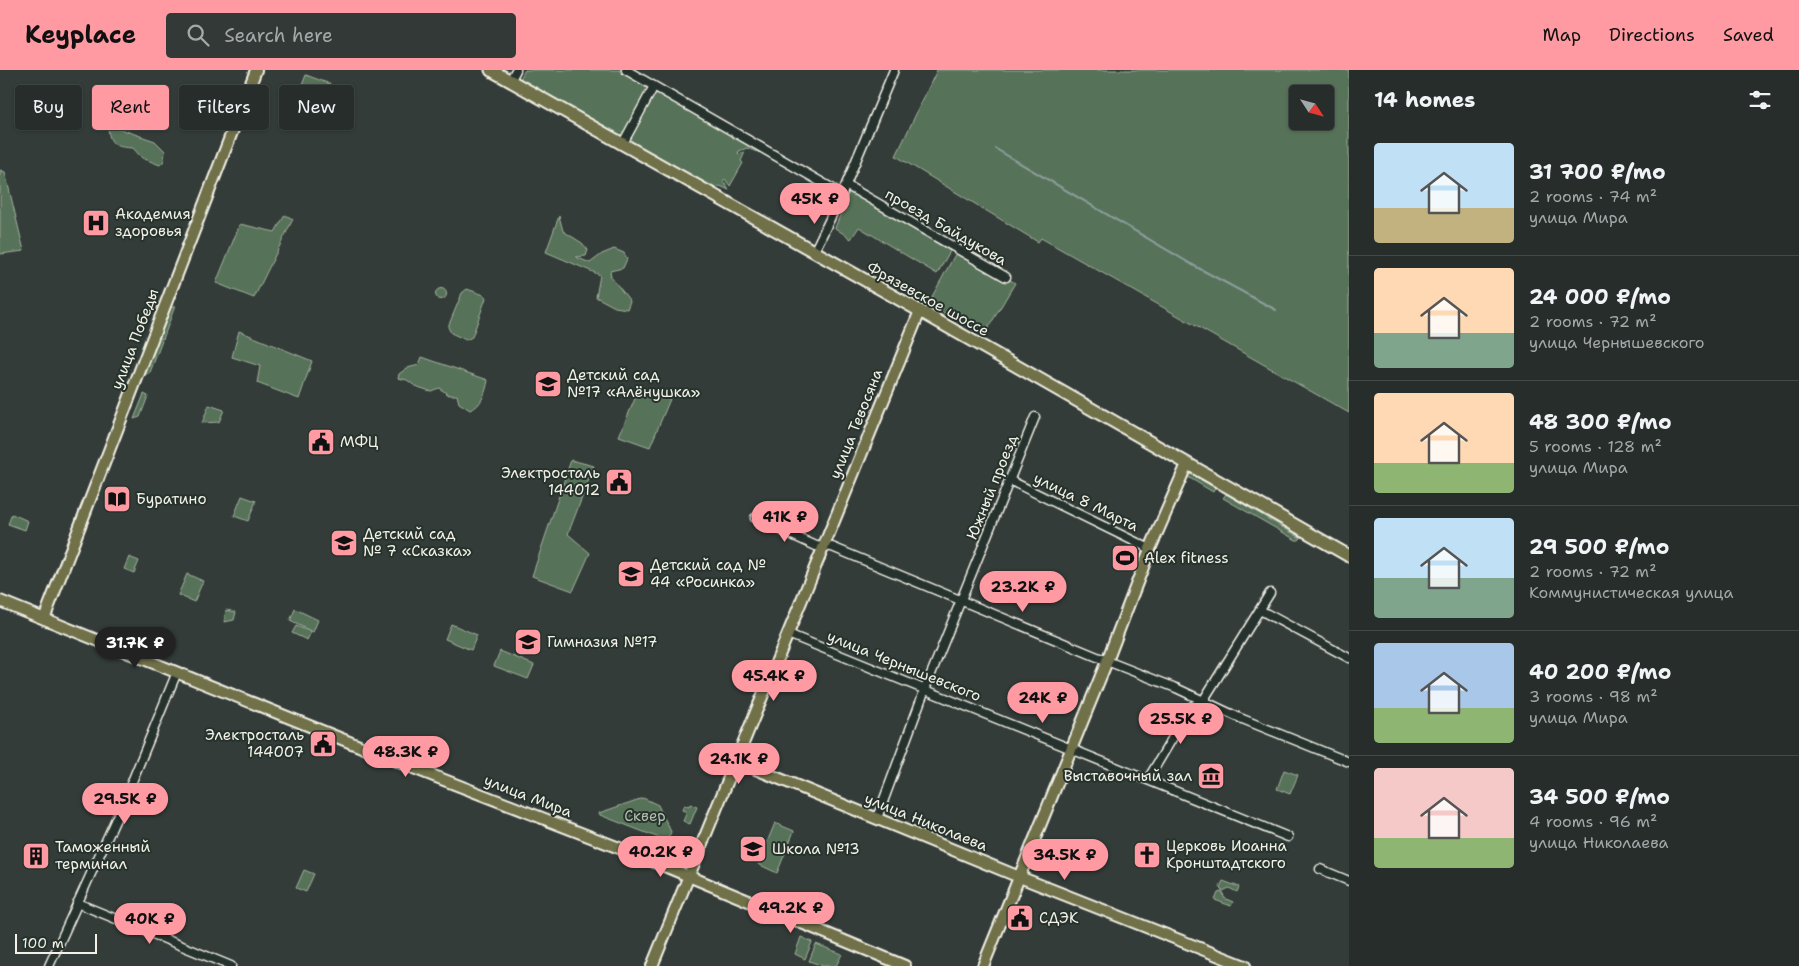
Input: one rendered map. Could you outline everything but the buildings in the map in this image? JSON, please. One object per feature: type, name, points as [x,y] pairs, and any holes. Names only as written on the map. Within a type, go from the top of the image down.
[{"type":"highway","name":"Фрязевское шоссе","points":[[491,70],[920,310],[1349,556]]},
{"type":"main road","name":"улица Победы","points":[[44,619],[256,70]]},
{"type":"main road","name":"улица Тевосяна","points":[[652,966],[788,634],[827,547],[920,310]]},
{"type":"main road","points":[[983,966],[1107,661],[1150,549],[1188,464]]},
{"type":"main road","name":"улица Мира","points":[[0,602],[688,876],[904,966]]},
{"type":"main road","name":"улица Николаева","points":[[736,761],[1245,966]]},
{"type":"street","points":[[510,81],[516,70]]},
{"type":"street","points":[[626,70],[842,194]]},
{"type":"street","points":[[814,252],[846,185],[894,70]]},
{"type":"street","points":[[622,145],[654,86]]},
{"type":"street","name":"проезд Байдукова","points":[[846,185],[1006,278]]},
{"type":"street","name":"Южный проезд","points":[[877,818],[925,689],[1035,417]]},
{"type":"street","name":"улица 8 Марта","points":[[1009,480],[1150,549]]},
{"type":"street","points":[[755,518],[799,538],[961,599],[1176,688],[1240,718],[1349,762]]},
{"type":"street","points":[[1148,779],[1191,707],[1203,701],[1270,593]]},
{"type":"street","points":[[1260,610],[1349,658]]},
{"type":"street","name":"улица Чернышевского","points":[[788,634],[1288,837]]},
{"type":"street","points":[[49,966],[124,801],[177,672]]},
{"type":"street","points":[[1320,869],[1349,881]]},
{"type":"street","points":[[77,903],[231,966]]},
{"type":"green space","points":[[525,70],[623,70],[759,150],[757,152],[747,148],[739,151],[738,154],[745,152],[741,161],[743,163],[730,186],[725,179],[723,181],[729,190],[720,186],[715,189],[521,81],[520,79]]},
{"type":"green space","points":[[937,70],[1349,70],[1349,413],[1041,238],[1038,242],[896,156]]},
{"type":"green space","points":[[306,75],[330,84],[330,85],[302,85]]},
{"type":"green space","points":[[108,130],[123,130],[155,141],[165,151],[164,161],[160,165],[142,158],[133,148],[118,146],[112,142]]},
{"type":"green space","points":[[0,170],[5,172],[24,251],[0,254]]},
{"type":"green space","points":[[849,192],[950,251],[937,274],[859,227],[851,239],[835,228]]},
{"type":"green space","points":[[285,215],[293,219],[254,298],[216,283],[240,224],[275,232]]},
{"type":"green space","points":[[559,216],[563,231],[582,243],[588,250],[586,256],[576,257],[590,263],[602,254],[614,249],[624,253],[627,259],[623,268],[610,271],[611,277],[630,301],[627,309],[615,307],[596,297],[600,275],[546,252]]},
{"type":"green space","points":[[958,249],[1015,283],[984,335],[928,304]]},
{"type":"green space","points":[[441,288],[447,294],[441,300],[435,294]]},
{"type":"green space","points":[[467,289],[484,295],[486,298],[472,337],[466,340],[451,333],[448,327],[462,293]]},
{"type":"green space","points":[[175,306],[163,339],[159,338],[169,310]]},
{"type":"green space","points":[[239,331],[312,361],[299,399],[257,383],[260,366],[232,357]]},
{"type":"green space","points":[[158,339],[162,341],[149,375],[145,373]]},
{"type":"green space","points":[[422,357],[488,380],[485,393],[478,405],[470,410],[459,403],[457,395],[449,395],[439,388],[431,391],[427,390],[415,386],[407,380],[398,378],[399,374],[407,368],[419,365]]},
{"type":"green space","points":[[640,387],[670,399],[650,447],[619,436]]},
{"type":"green space","points":[[144,394],[148,396],[140,417],[134,419]]},
{"type":"green space","points":[[209,405],[224,410],[219,422],[202,423]]},
{"type":"green space","points":[[571,460],[594,466],[568,534],[590,553],[573,591],[532,576]]},
{"type":"green space","points":[[1191,474],[1215,488],[1213,492],[1188,477]]},
{"type":"green space","points":[[1226,494],[1301,538],[1296,540],[1223,498]]},
{"type":"green space","points":[[242,496],[256,501],[248,521],[234,516]]},
{"type":"green space","points":[[12,514],[28,521],[25,530],[8,524]]},
{"type":"green space","points":[[129,557],[139,561],[134,573],[124,569]]},
{"type":"green space","points":[[187,574],[203,581],[194,602],[178,595]]},
{"type":"green space","points":[[295,609],[318,620],[313,632],[290,621]]},
{"type":"green space","points":[[226,610],[236,612],[234,620],[224,622]]},
{"type":"green space","points":[[451,624],[477,635],[471,650],[445,639]]},
{"type":"green space","points":[[296,626],[311,632],[307,640],[292,633]]},
{"type":"green space","points":[[500,651],[534,665],[528,679],[494,666]]},
{"type":"green space","points":[[1284,770],[1298,775],[1290,794],[1277,789]]},
{"type":"green space","name":"Сквер","points":[[643,798],[658,805],[671,832],[667,841],[599,813]]},
{"type":"green space","points":[[690,804],[697,807],[690,824],[683,821],[687,812],[682,810],[684,805],[689,807]]},
{"type":"green space","points":[[775,823],[794,831],[777,873],[758,864]]},
{"type":"green space","points":[[304,870],[314,874],[306,892],[296,888]]},
{"type":"green space","points":[[1223,881],[1239,887],[1237,892],[1229,888],[1221,890],[1220,887]]},
{"type":"green space","points":[[1223,892],[1224,898],[1233,902],[1231,906],[1215,900],[1218,893]]},
{"type":"green space","points":[[801,937],[812,942],[805,959],[795,954]]},
{"type":"green space","points":[[816,944],[842,954],[836,966],[823,966],[809,961]]},
{"type":"waterway","points":[[996,149],[1191,264],[1276,310]]},
{"type":"place","name":"Академия здоровья","points":[[96,223]]},
{"type":"place","name":"Детский сад №17 «Алёнушка»","points":[[548,384]]},
{"type":"place","name":"МФЦ","points":[[321,442]]},
{"type":"place","name":"Электросталь 144012","points":[[619,482]]},
{"type":"place","name":"Буратино","points":[[117,499]]},
{"type":"place","name":"Детский сад № 7 «Сказка»","points":[[344,543]]},
{"type":"place","name":"Alex fitness","points":[[1125,558]]},
{"type":"place","name":"Детский сад № 44 «Росинка»","points":[[631,574]]},
{"type":"place","name":"Гимназия №17","points":[[528,642]]},
{"type":"place","name":"Электросталь 144007","points":[[323,744]]},
{"type":"place","name":"Выставочный зал","points":[[1211,776]]},
{"type":"place","name":"Школа №13","points":[[753,849]]},
{"type":"place","name":"Церковь Иоанна Кронштадтского","points":[[1147,855]]},
{"type":"place","name":"Таможенный терминал","points":[[36,856]]},
{"type":"place","name":"СДЭК","points":[[1020,918]]}]
